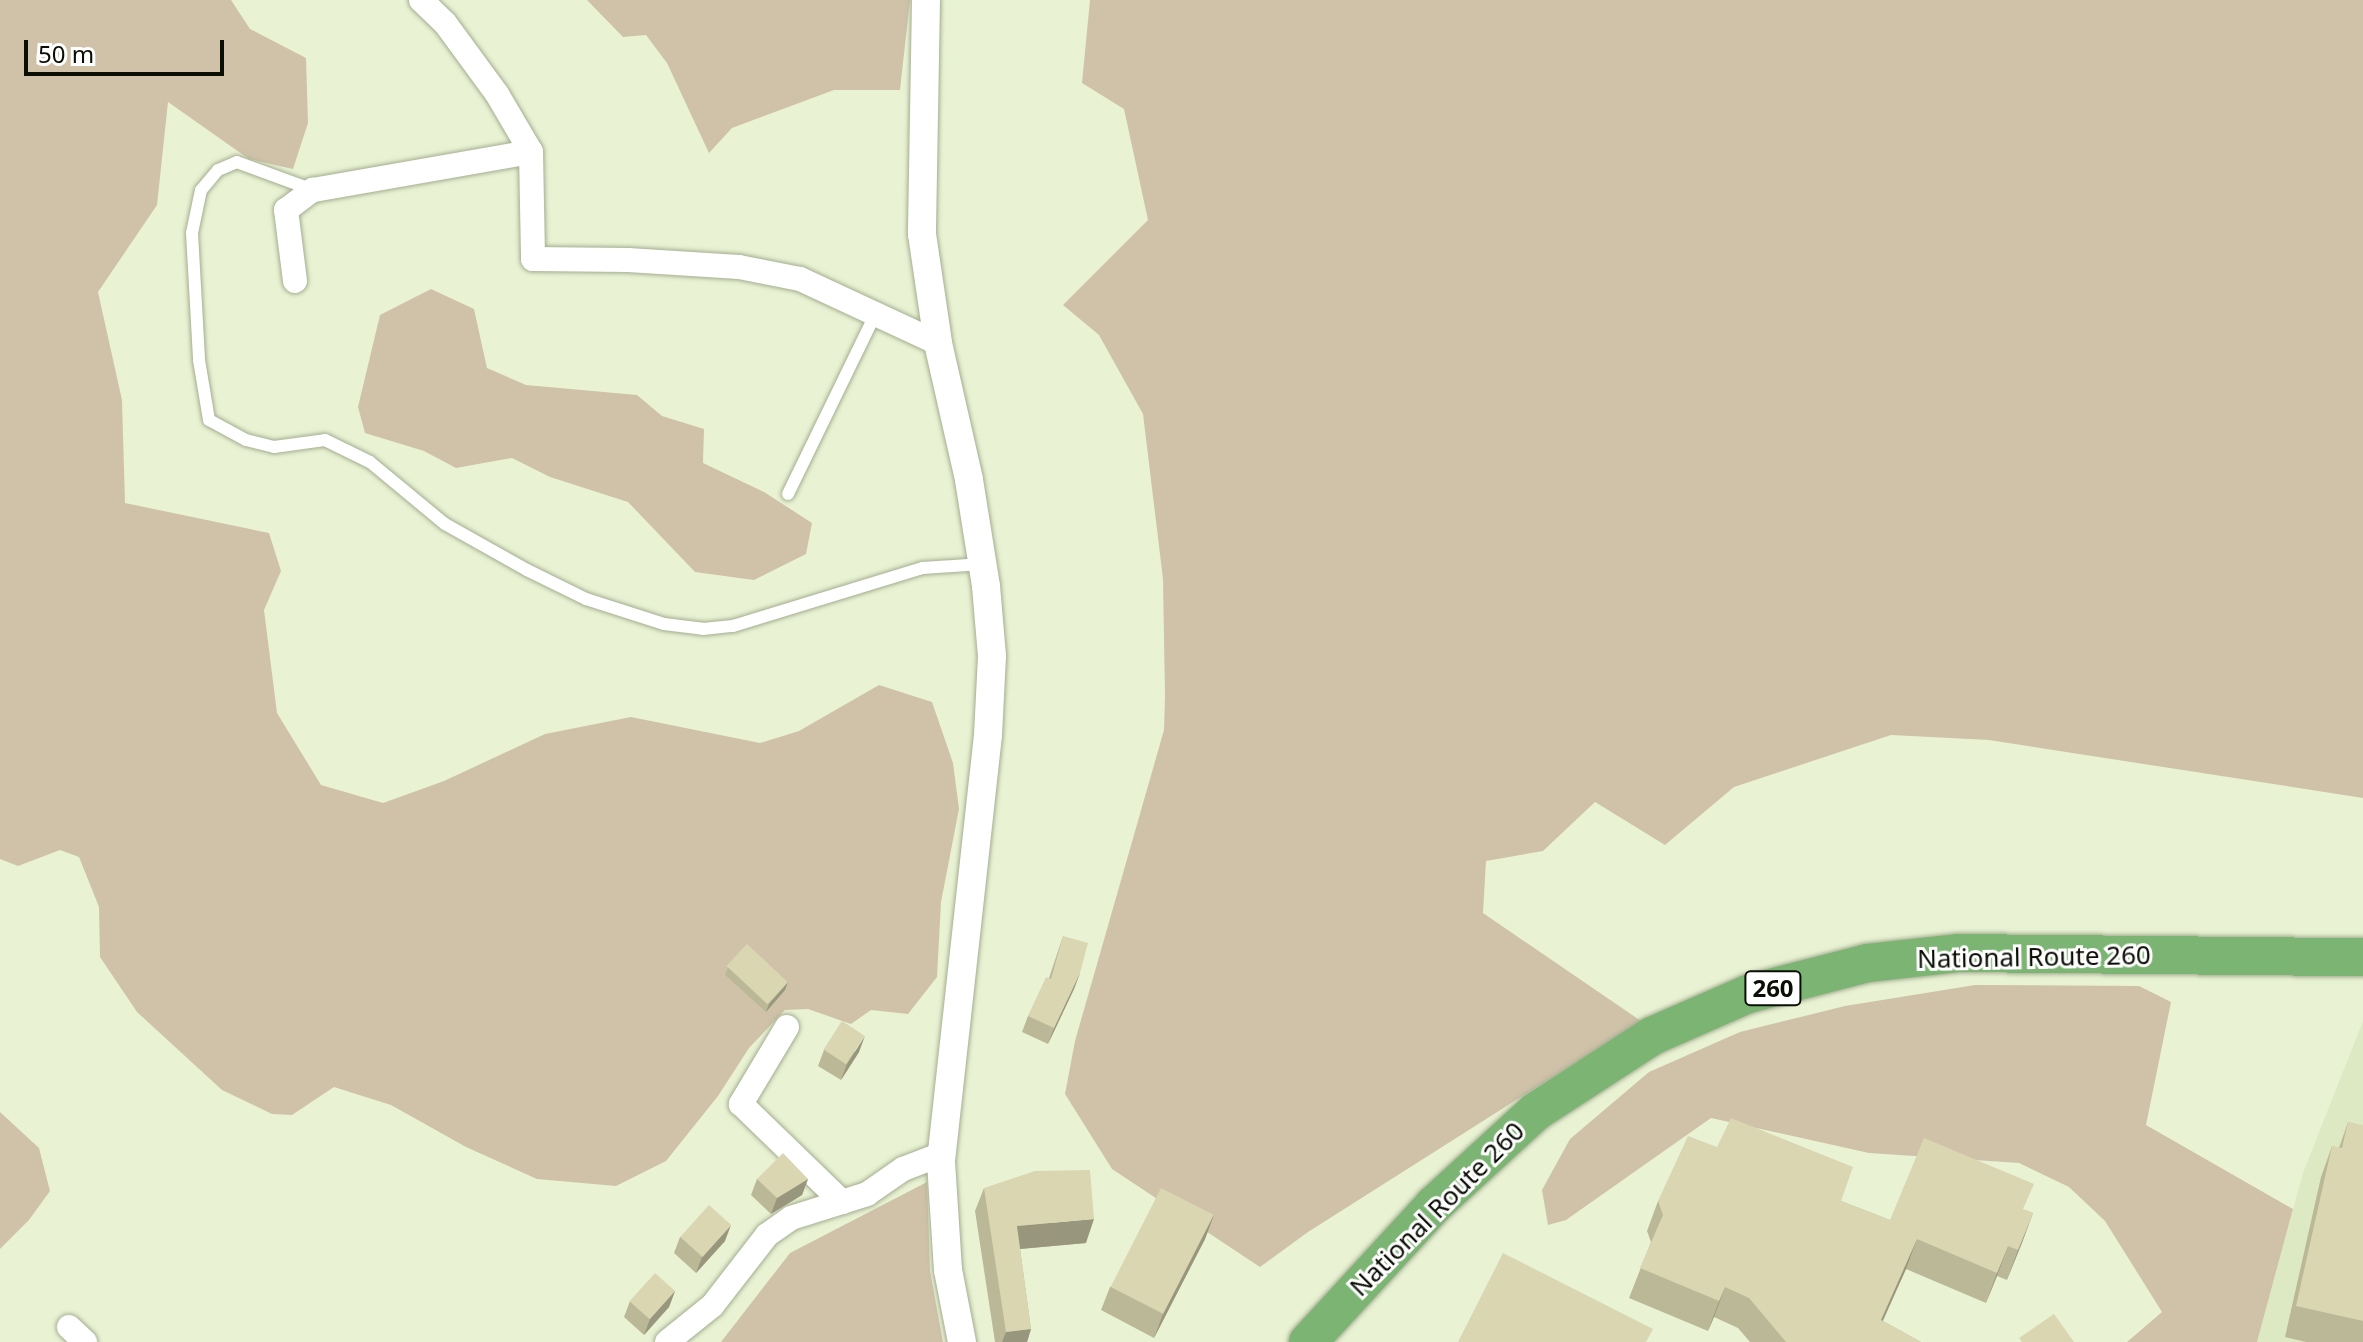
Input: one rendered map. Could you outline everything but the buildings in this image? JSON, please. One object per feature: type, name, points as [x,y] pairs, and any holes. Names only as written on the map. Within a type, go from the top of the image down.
[{"type":"highway","name":"National Route 260","points":[[1308,1342],[1434,1205],[1535,1112],[1652,1036],[1748,994],[1868,963],[1959,953],[2363,957]]},
{"type":"street","points":[[421,0],[445,23],[497,94],[531,152],[533,259],[628,260],[739,267],[800,279],[938,343]]},
{"type":"street","points":[[926,0],[922,234],[938,343],[969,480],[992,656],[988,735],[942,1154],[948,1270],[962,1342]]},
{"type":"street","points":[[295,281],[286,210],[313,190],[531,152]]},
{"type":"street","points":[[787,1027],[741,1104],[842,1202]]},
{"type":"street","points":[[667,1342],[712,1306],[767,1235],[791,1218],[867,1194],[903,1169],[942,1154]]},
{"type":"lane","points":[[313,190],[237,162],[218,170],[201,190],[192,233],[199,360],[209,420],[246,440],[274,447],[325,440],[370,462],[445,524],[527,570],[586,599],[664,624],[703,629],[733,626],[923,568],[982,564]]},
{"type":"lane","points":[[788,494],[876,313]]},
{"type":"shaded area","points":[[0,0],[231,0],[250,29],[306,58],[308,123],[293,169],[249,159],[168,102],[157,205],[98,292],[122,400],[125,503],[269,533],[281,571],[264,610],[277,713],[321,785],[383,803],[444,781],[545,734],[631,717],[760,743],[799,731],[879,685],[932,702],[953,763],[959,809],[941,902],[937,977],[908,1014],[871,1010],[851,1024],[808,1009],[785,1010],[749,1048],[718,1096],[666,1161],[616,1186],[537,1179],[466,1147],[391,1105],[334,1087],[292,1115],[272,1114],[222,1090],[137,1012],[100,957],[99,907],[79,857],[60,850],[18,866],[0,859]]},
{"type":"shaded area","points":[[587,0],[910,0],[900,90],[834,90],[732,128],[709,153],[667,63],[646,35],[623,37]]},
{"type":"shaded area","points":[[1090,0],[2363,0],[2363,798],[1989,740],[1891,735],[1734,787],[1665,845],[1595,802],[1543,851],[1486,861],[1483,913],[1641,1021],[1308,1232],[1260,1267],[1112,1169],[1065,1094],[1075,1041],[1164,730],[1165,697],[1163,579],[1143,414],[1099,335],[1063,305],[1148,220],[1124,109],[1082,83]]},
{"type":"shaded area","points":[[431,289],[474,309],[487,368],[526,385],[637,395],[662,416],[704,429],[703,463],[764,492],[812,523],[806,554],[754,580],[695,572],[628,502],[550,477],[512,458],[456,468],[424,451],[365,433],[358,407],[380,315]]},
{"type":"shaded area","points":[[1975,985],[2139,986],[2171,1002],[2146,1125],[2293,1209],[2257,1342],[2127,1342],[2162,1312],[2105,1221],[2069,1187],[2019,1163],[1869,1153],[1711,1118],[1566,1220],[1548,1225],[1542,1190],[1570,1139],[1649,1072],[1740,1032],[1845,1006]]},
{"type":"shaded area","points":[[2363,1021],[2363,1342],[2257,1342],[2303,1173]]},
{"type":"shaded area","points":[[0,1112],[39,1148],[50,1191],[29,1220],[0,1249]]},
{"type":"shaded area","points":[[927,1182],[930,1271],[943,1342],[721,1342],[790,1253]]}]
